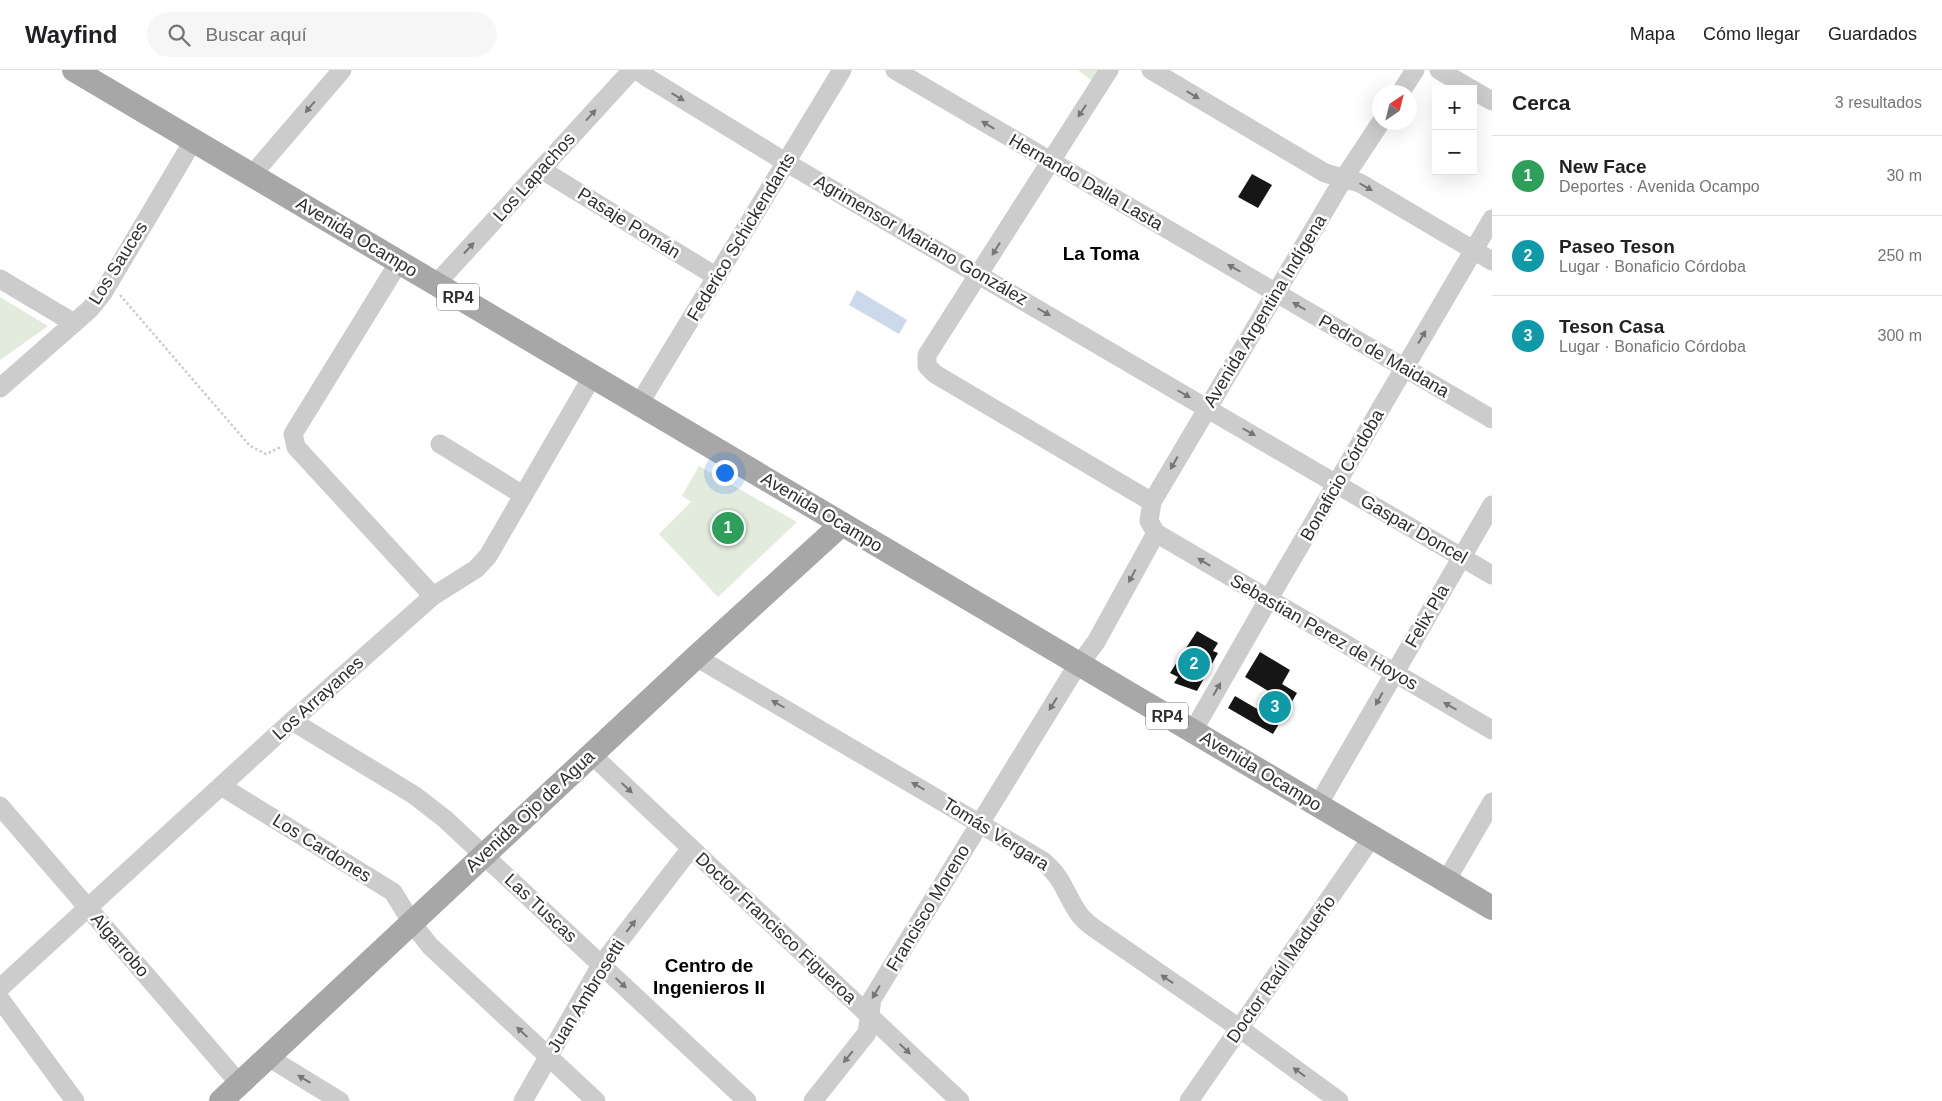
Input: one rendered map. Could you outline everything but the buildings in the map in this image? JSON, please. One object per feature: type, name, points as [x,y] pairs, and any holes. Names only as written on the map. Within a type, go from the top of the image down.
[{"type":"main road","name":"Avenida Ocampo","points":[[85,73],[193,140],[1492,908]]},
{"type":"main road","name":"Avenida Ojo de Agua","points":[[220,1101],[696,656],[842,524]]},
{"type":"street","points":[[252,175],[342,70]]},
{"type":"street","name":"Los Lapachos","points":[[436,284],[632,70]]},
{"type":"street","name":"Agrimensor Mariano González","points":[[637,70],[787,163],[1207,408]]},
{"type":"street","name":"Federico Schickendants","points":[[639,404],[842,70]]},
{"type":"street","name":"Hernando Dalla Lasta","points":[[896,70],[1276,293]]},
{"type":"street","points":[[1079,664],[1096,642],[1156,533],[1149,521],[1152,502],[935,374],[927,366],[927,355],[1108,70]]},
{"type":"street","points":[[1151,70],[1325,173],[1360,183],[1492,261]]},
{"type":"street","points":[[1406,85],[1416,70]]},
{"type":"street","points":[[1440,70],[1465,85]]},
{"type":"street","points":[[1477,92],[1492,101]]},
{"type":"street","name":"Avenida Argentina Indígena","points":[[1152,502],[1344,178],[1376,130]]},
{"type":"street","name":"Los Sauces","points":[[0,388],[90,309],[109,282],[193,140]]},
{"type":"street","name":"Pasaje Pomán","points":[[542,170],[717,277]]},
{"type":"street","name":"Bonaficio Córdoba","points":[[1193,731],[1492,219]]},
{"type":"street","points":[[399,262],[293,434],[296,446],[433,596]]},
{"type":"street","points":[[0,279],[74,323]]},
{"type":"street","name":"Pedro de Maidana","points":[[1276,293],[1492,419]]},
{"type":"street","name":"Los Arrayanes","points":[[0,988],[292,721],[433,596],[476,569],[488,556],[592,376]]},
{"type":"street","name":"Gaspar Doncel","points":[[1207,408],[1492,574]]},
{"type":"street","points":[[440,444],[523,496]]},
{"type":"street","name":"Felix Pla","points":[[1318,806],[1492,505]]},
{"type":"street","name":"Sebastian Perez de Hoyos","points":[[1156,533],[1492,730]]},
{"type":"street","name":"Tomás Vergara","points":[[696,656],[980,822],[1043,861],[1062,880],[1076,911],[1094,928],[1240,1028],[1339,1101]]},
{"type":"street","name":"Francisco Moreno","points":[[813,1101],[867,1034],[872,999],[1079,664]]},
{"type":"street","name":"Las Tuscas","points":[[292,721],[414,795],[445,819],[748,1101]]},
{"type":"street","name":"Doctor Francisco Figueroa","points":[[592,754],[960,1101]]},
{"type":"street","name":"Los Cardones","points":[[221,786],[393,892],[430,946],[596,1101]]},
{"type":"street","points":[[1446,881],[1492,802]]},
{"type":"street","name":"Algarrobo","points":[[0,806],[239,1083]]},
{"type":"street","name":"Doctor Raúl Madueño","points":[[1189,1101],[1372,837]]},
{"type":"street","name":"Juan Ambrosetti","points":[[523,1101],[601,965],[691,848]]},
{"type":"street","points":[[0,999],[75,1101]]},
{"type":"street","points":[[268,1057],[340,1101]]},
{"type":"path","points":[[109,282],[250,446],[266,454],[279,450],[293,434]]},
{"type":"shaded area","points":[[1078,70],[1099,70],[1092,81]]},
{"type":"shaded area","points":[[0,297],[48,326],[0,360]]},
{"type":"shaded area","points":[[699,466],[797,522],[718,597],[659,534],[691,502],[682,496]]},
{"type":"water","points":[[857,290],[907,320],[899,334],[849,305]]},
{"type":"place","name":"New Face","points":[[728,528]]},
{"type":"place","name":"Paseo Teson","points":[[1194,664]]},
{"type":"place","name":"Teson Casa","points":[[1275,707]]},
{"type":"district","name":"La Toma","points":[[1101,253]]},
{"type":"district","name":"Centro de Ingenieros II","points":[[709,976]]}]
